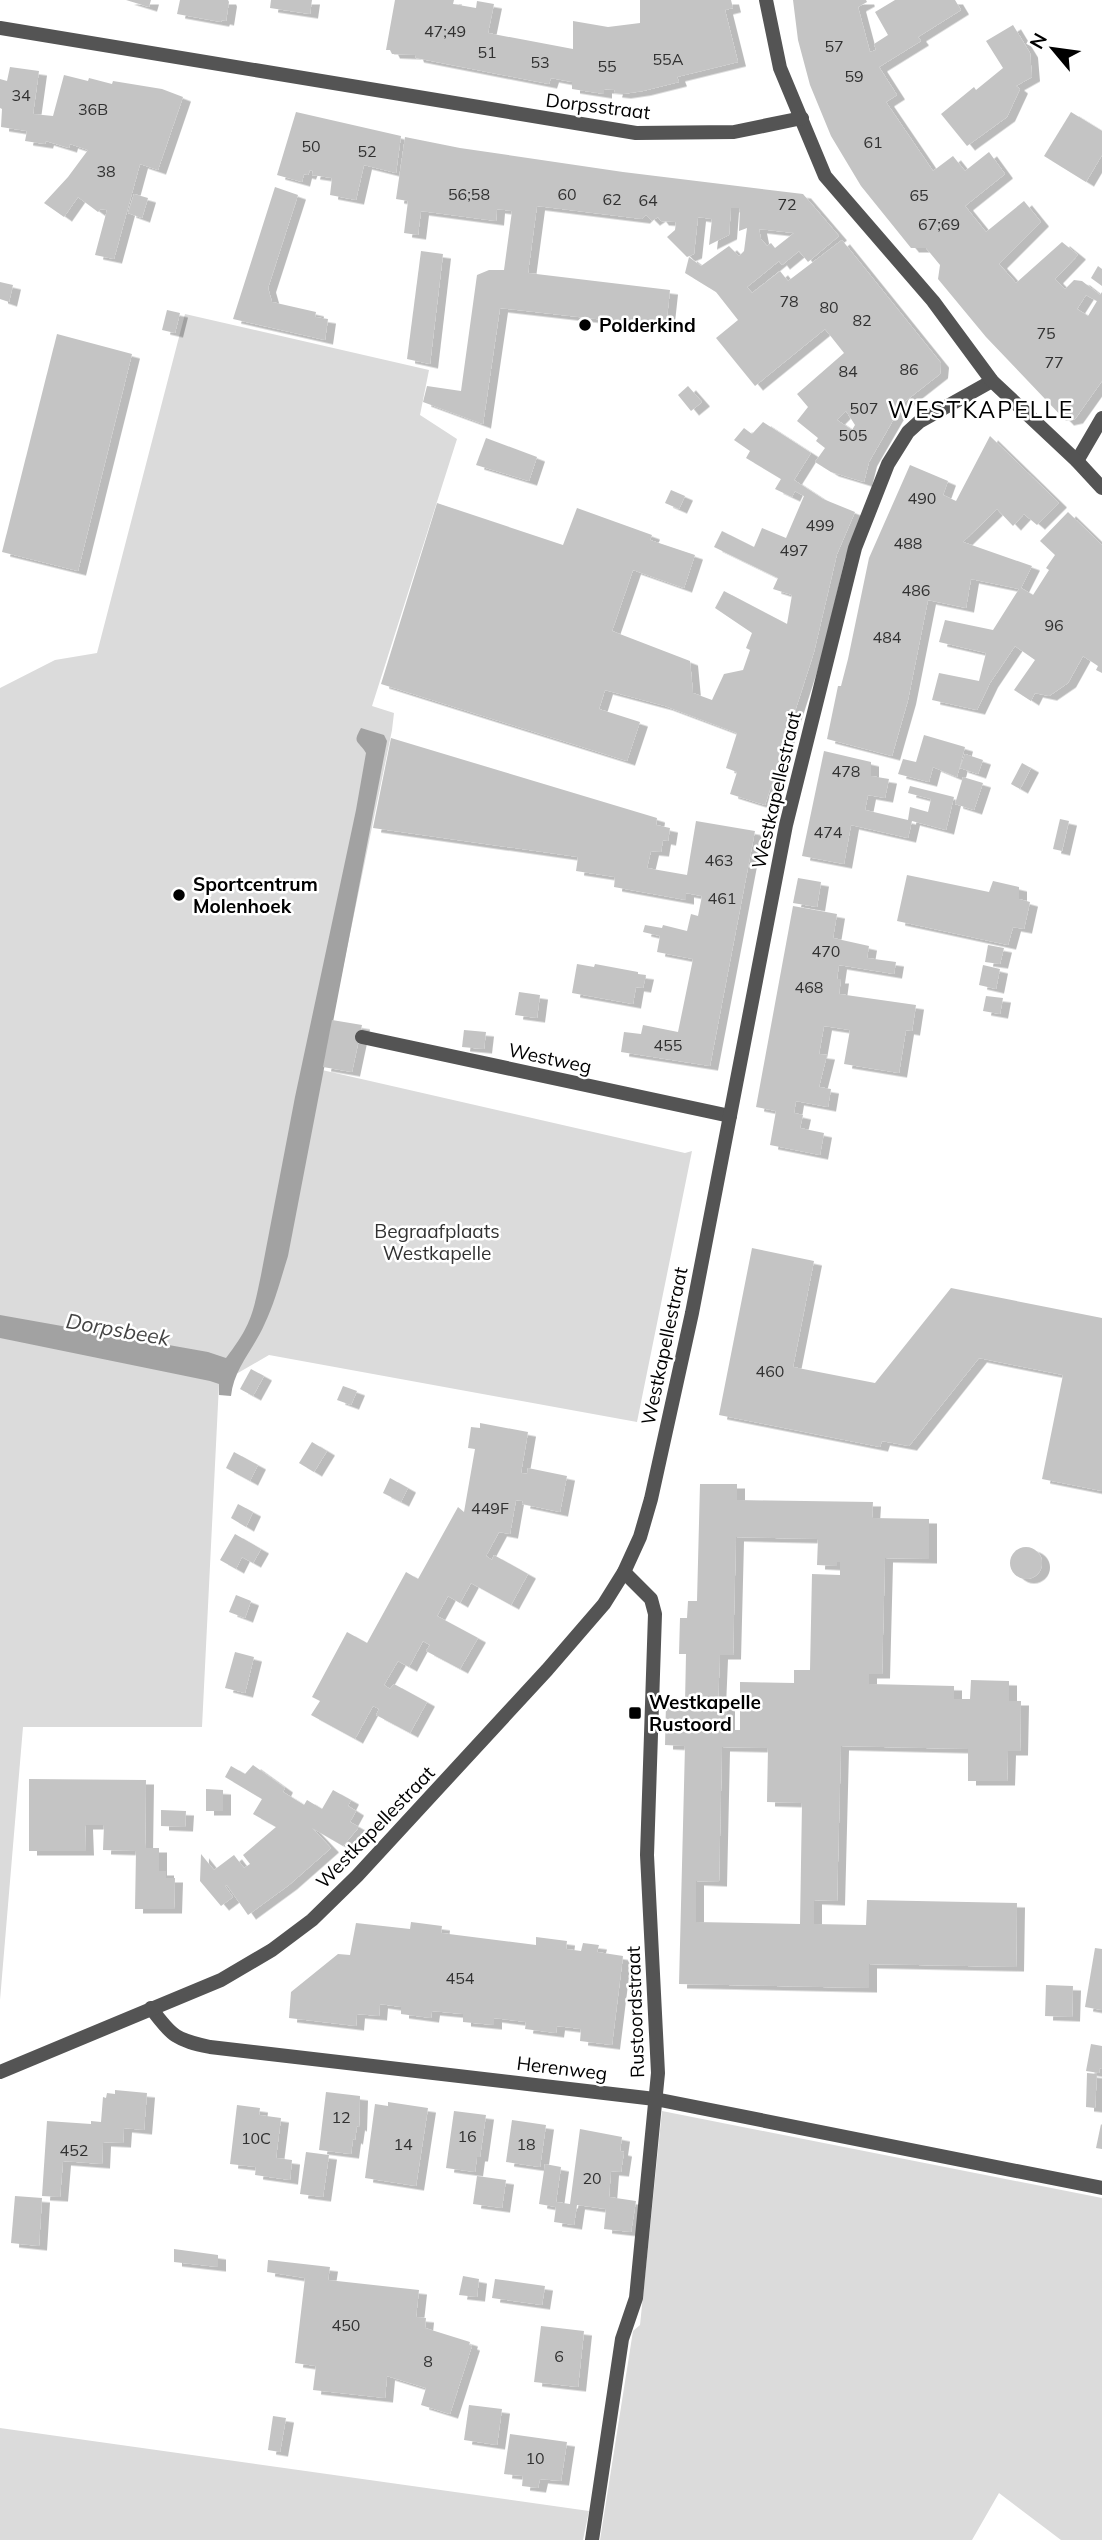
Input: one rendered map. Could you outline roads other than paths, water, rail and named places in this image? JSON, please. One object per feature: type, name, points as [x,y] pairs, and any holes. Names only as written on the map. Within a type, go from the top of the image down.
[{"type":"street","points":[[766,0],[780,68],[825,176],[933,301],[992,381],[1102,488]]},
{"type":"street","name":"Dorpsstraat","points":[[0,28],[636,133],[734,132],[802,118]]},
{"type":"street","name":"Westkapellestraat","points":[[0,2072],[221,1980],[272,1950],[312,1920],[547,1671],[604,1604],[624,1572],[640,1537],[651,1499],[692,1313],[786,825],[855,548],[888,464],[908,432],[919,422],[992,381]]},
{"type":"street","points":[[1076,461],[1102,418]]},
{"type":"street","name":"Westweg","points":[[362,1037],[730,1116]]},
{"type":"street","name":"Rustoordstraat","points":[[592,2540],[622,2339],[636,2298],[658,2073],[647,1855],[655,1614],[651,1600],[624,1572]]},
{"type":"street","name":"Herenweg","points":[[151,2008],[166,2029],[182,2041],[210,2047],[655,2099],[1102,2188]]},
{"type":"place","name":"Polderkind","points":[[585,325]]},
{"type":"place","name":"Sportcentrum Molenhoek","points":[[179,895]]},
{"type":"place","name":"Westkapelle Rustoord","points":[[635,1713]]},
{"type":"district","name":"WESTKAPELLE","points":[[981,409]]},
{"type":"park label","name":"Begraafplaats Westkapelle","points":[[437,1242]]},
{"type":"water label","name":"Dorpsbeek","points":[[118,1329]]}]
